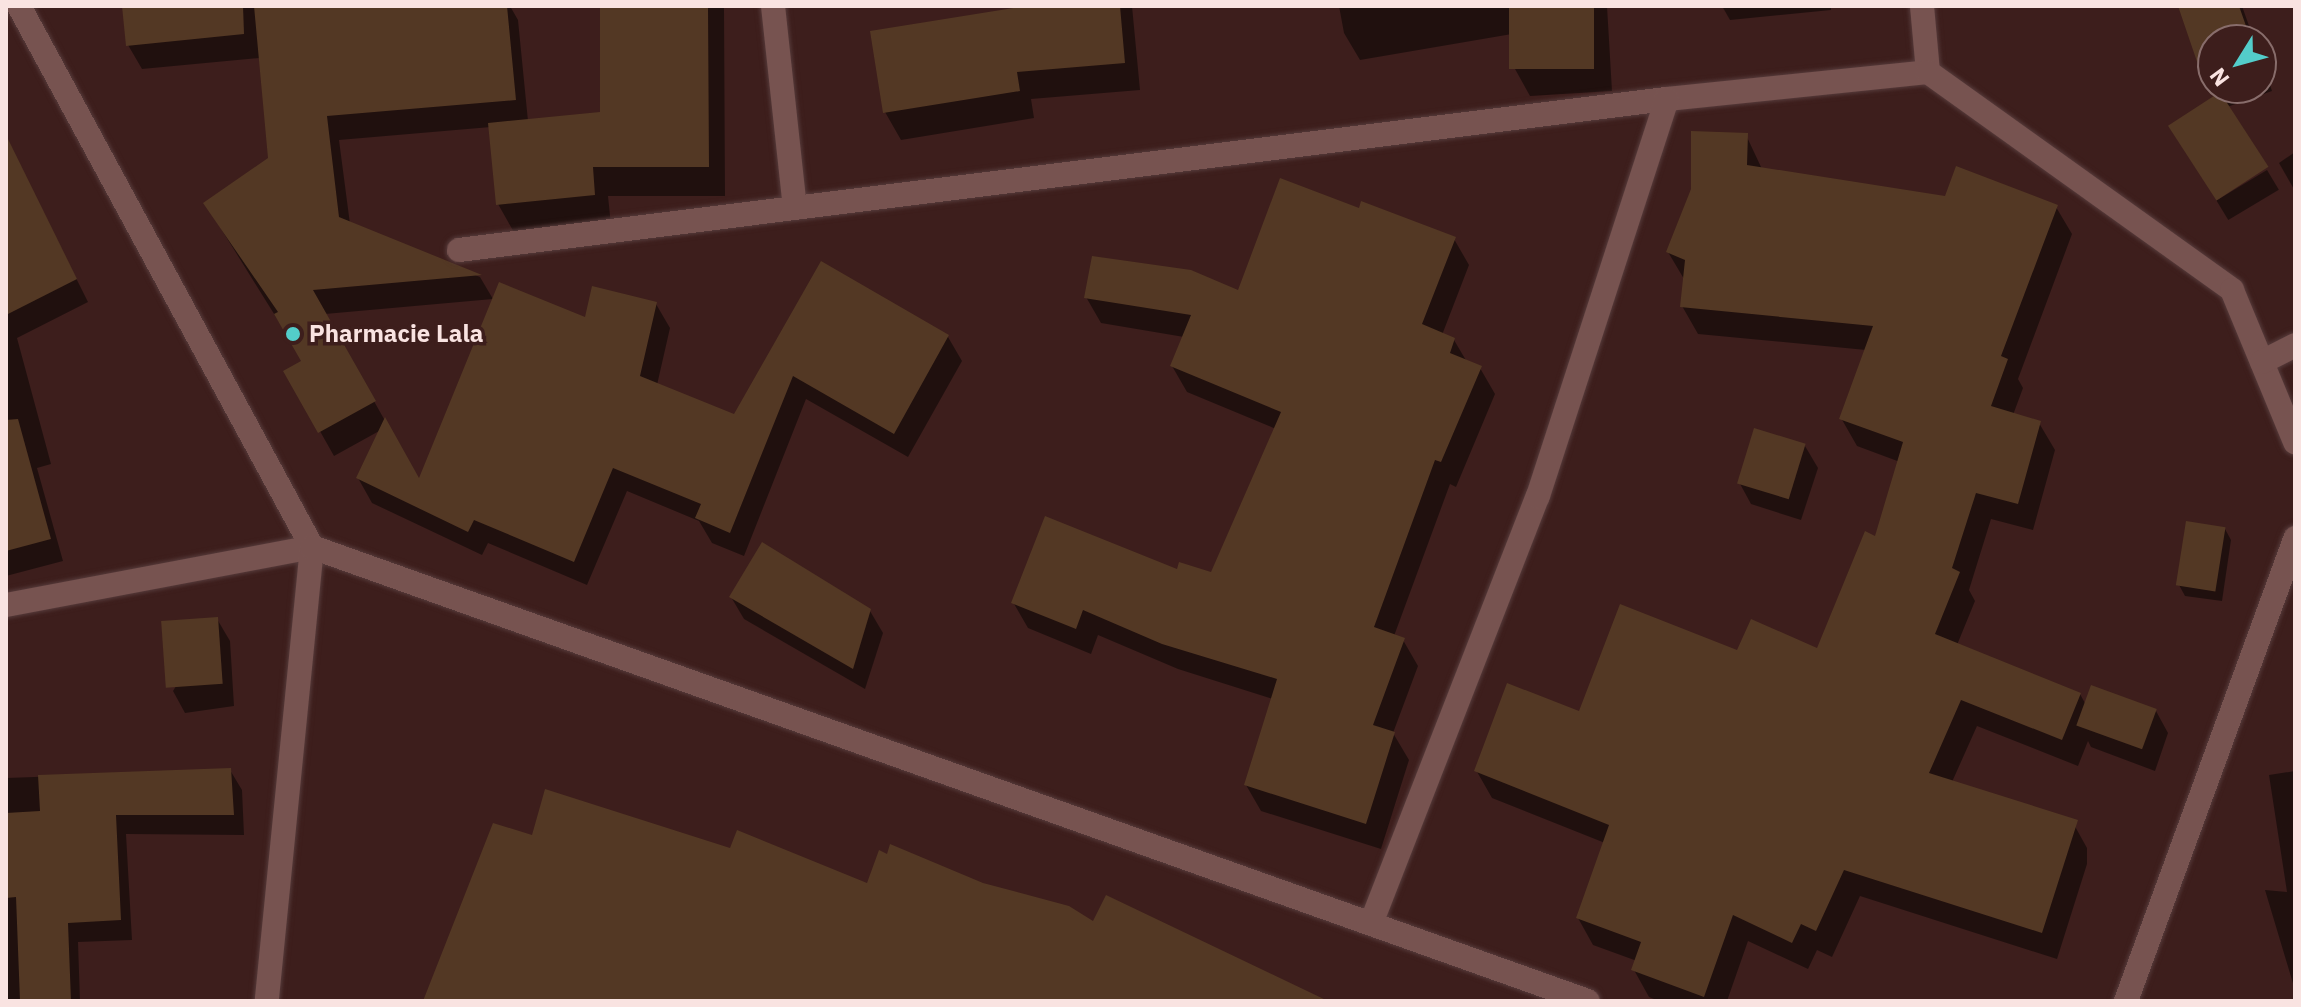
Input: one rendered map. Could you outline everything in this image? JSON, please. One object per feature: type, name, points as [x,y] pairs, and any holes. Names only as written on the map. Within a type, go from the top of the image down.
[{"type":"street","points":[[19,6],[312,547],[267,1001]]},
{"type":"street","points":[[773,6],[795,208]]},
{"type":"street","points":[[1922,6],[1928,72]]},
{"type":"street","points":[[459,250],[1667,99],[1928,72],[2232,290],[2295,442]]},
{"type":"street","points":[[1372,921],[1538,496],[1667,99]]},
{"type":"street","points":[[2262,362],[2295,345]]},
{"type":"street","points":[[2126,1001],[2295,538]]},
{"type":"street","points":[[6,605],[312,547],[1372,921],[1588,1001]]},
{"type":"building","points":[[122,6],[243,6],[244,34],[126,46]]},
{"type":"building","points":[[254,6],[507,6],[516,100],[327,116],[339,217],[482,275],[313,290],[376,401],[318,433],[283,371],[301,361],[274,314],[278,312],[203,203],[268,158]]},
{"type":"building","points":[[600,6],[708,6],[709,167],[593,167],[595,195],[496,205],[488,123],[600,112]]},
{"type":"building","points":[[1025,6],[1120,6],[1125,63],[1017,72],[1020,91],[883,113],[870,31]]},
{"type":"building","points":[[1509,6],[1594,6],[1594,69],[1509,69]]},
{"type":"building","points":[[2178,6],[2239,6],[2245,24],[2197,24],[2197,62]]},
{"type":"building","points":[[2202,104],[2228,104],[2268,167],[2216,200],[2168,126]]},
{"type":"building","points":[[1691,131],[1748,133],[1747,165],[1945,196],[1956,166],[2058,205],[2001,356],[2008,359],[1991,406],[2041,421],[2018,504],[1976,493],[1952,568],[1960,572],[1935,634],[2081,693],[2062,740],[1961,700],[1929,773],[2078,820],[2042,933],[1844,870],[1816,931],[1801,924],[1792,943],[1733,915],[1704,997],[1631,970],[1641,942],[1576,918],[1609,825],[1474,771],[1507,683],[1579,711],[1620,604],[1737,650],[1751,619],[1817,648],[1865,531],[1875,536],[1903,442],[1839,419],[1873,326],[1680,307],[1685,260],[1666,252],[1691,189]]},
{"type":"building","points":[[6,135],[77,279],[6,315]]},
{"type":"building","points":[[1280,178],[1359,208],[1361,201],[1456,237],[1422,324],[1455,338],[1450,353],[1482,366],[1441,462],[1435,460],[1374,627],[1405,638],[1373,725],[1395,732],[1366,824],[1244,785],[1277,679],[1162,644],[1083,610],[1076,629],[1011,603],[1045,516],[1177,569],[1179,562],[1211,572],[1281,412],[1170,366],[1191,315],[1084,298],[1092,256],[1191,270],[1238,290]]},
{"type":"building","points":[[821,261],[949,335],[894,434],[793,376],[730,533],[695,518],[701,504],[613,468],[574,562],[474,520],[468,532],[356,478],[385,417],[419,478],[499,282],[585,317],[592,286],[657,302],[640,376],[734,414]]},
{"type":"building","points":[[18,419],[51,539],[6,551],[6,420]]},
{"type":"building","points":[[1754,428],[1806,444],[1789,499],[1737,483]]},
{"type":"building","points":[[2186,521],[2226,527],[2215,591],[2176,585]]},
{"type":"building","points":[[762,542],[871,609],[853,669],[729,597]]},
{"type":"building","points":[[218,617],[223,684],[166,688],[161,621]]},
{"type":"building","points":[[2091,685],[2157,709],[2142,749],[2076,725]]},
{"type":"building","points":[[231,768],[234,815],[116,815],[121,920],[68,923],[71,1001],[20,1001],[16,897],[6,898],[6,813],[40,811],[38,775]]},
{"type":"building","points":[[545,789],[730,848],[737,830],[867,883],[879,850],[887,854],[890,844],[983,883],[1069,906],[1093,921],[1106,895],[1328,1001],[423,1001],[493,823],[532,835]]},
{"type":"place","name":"Pharmacie Lala","points":[[293,334]]}]
